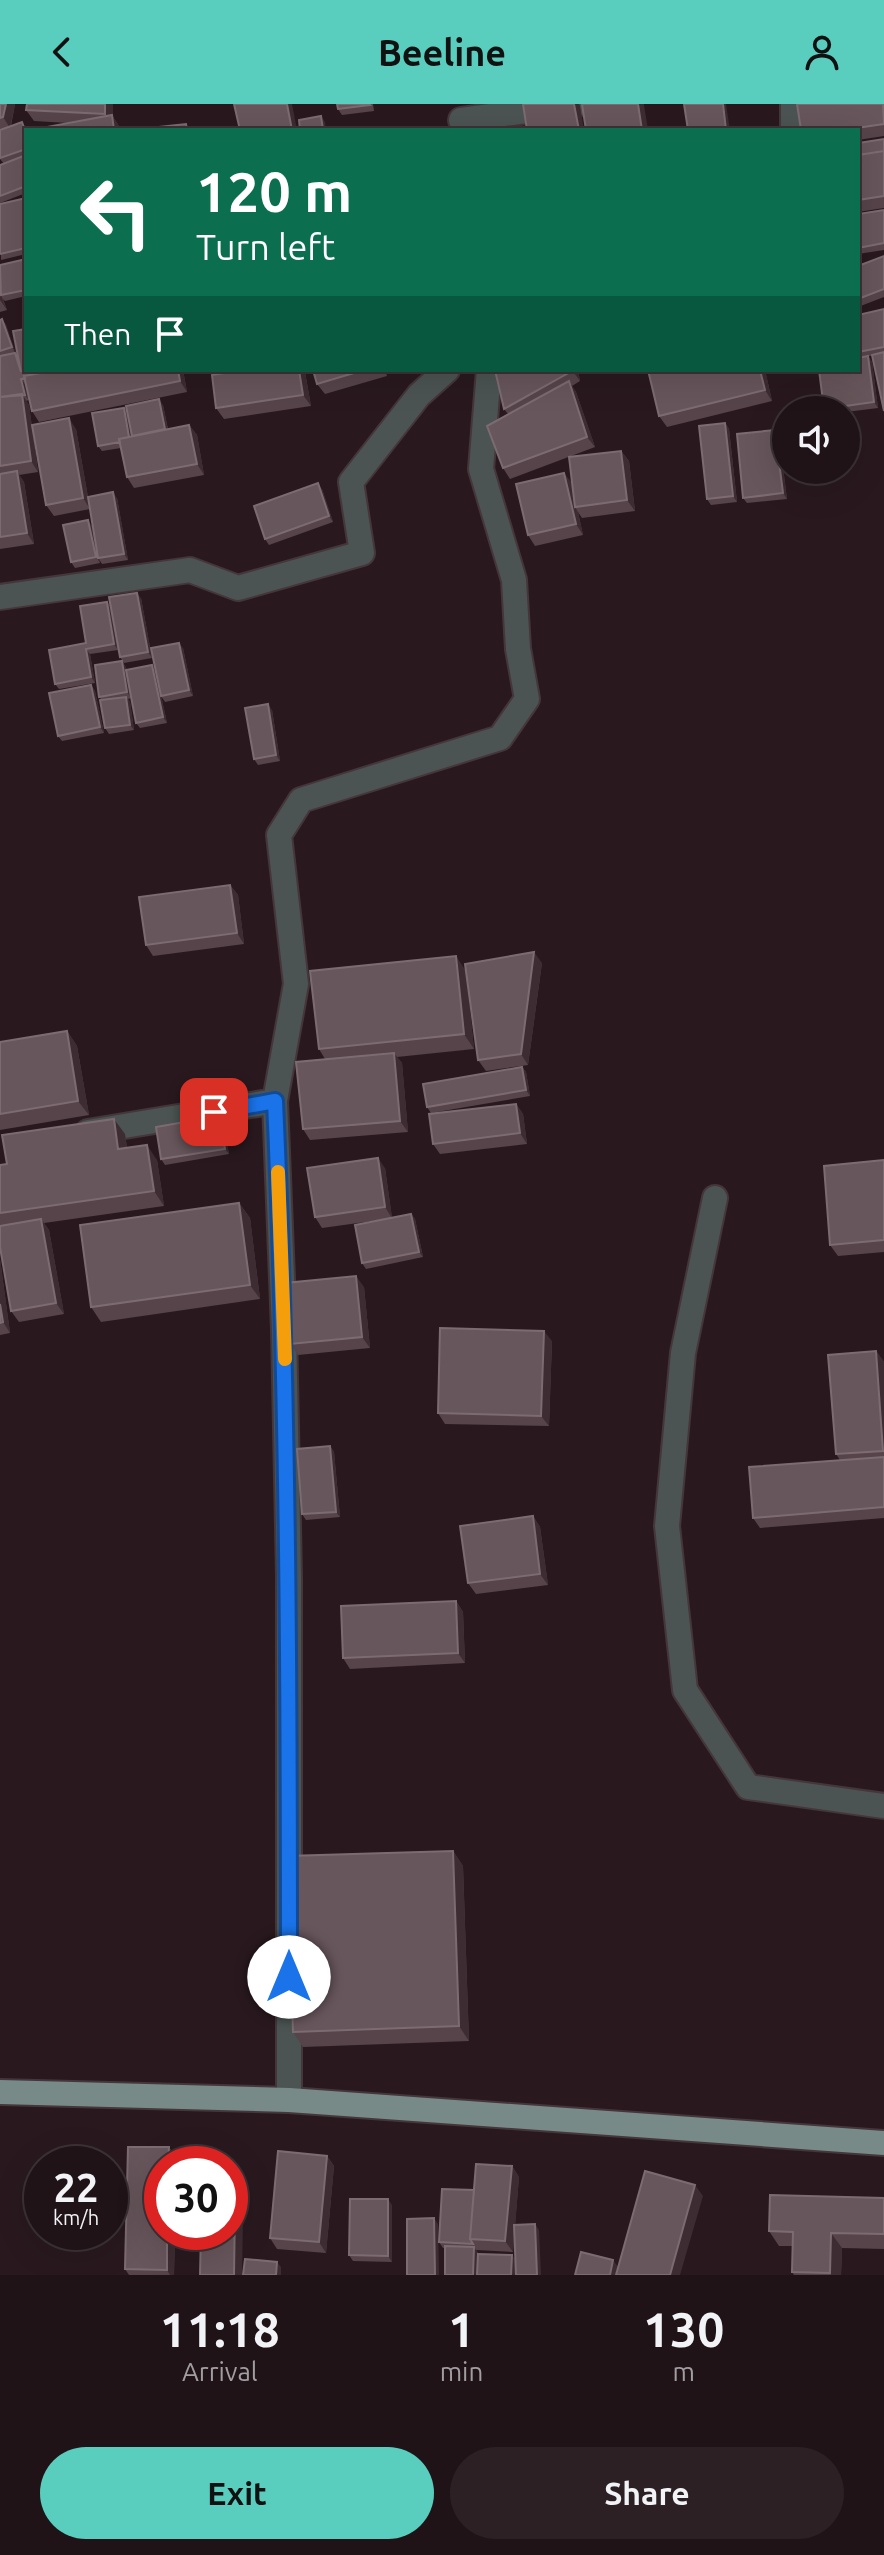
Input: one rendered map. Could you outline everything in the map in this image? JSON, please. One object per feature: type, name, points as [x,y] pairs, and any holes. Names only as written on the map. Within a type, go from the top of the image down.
[{"type":"main road","points":[[0,2092],[289,2100],[884,2143]]},
{"type":"street","points":[[461,118],[577,104]]},
{"type":"street","points":[[793,104],[793,128]]},
{"type":"street","points":[[0,597],[190,570],[238,588],[362,553],[351,482],[419,395],[445,372]]},
{"type":"street","points":[[289,2100],[289,1577],[275,1101],[296,984],[279,835],[301,800],[500,738],[527,699],[518,649],[514,580],[481,469],[489,372]]},
{"type":"street","points":[[61,1137],[275,1101]]},
{"type":"street","points":[[715,1198],[683,1353],[667,1526],[685,1690],[748,1787],[884,1806]]},
{"type":"building","points":[[0,104],[6,104],[0,118]]},
{"type":"building","points":[[27,104],[105,104],[105,114],[26,110]]},
{"type":"building","points":[[234,104],[287,104],[292,128],[240,128]]},
{"type":"building","points":[[337,104],[369,104],[370,105],[338,109]]},
{"type":"building","points":[[523,104],[574,104],[579,128],[527,128]]},
{"type":"building","points":[[582,104],[638,104],[642,128],[586,128]]},
{"type":"building","points":[[684,104],[723,104],[726,128],[688,128]]},
{"type":"building","points":[[797,104],[883,104],[884,124],[857,128],[801,128]]},
{"type":"building","points":[[112,115],[114,128],[41,128]]},
{"type":"building","points":[[321,116],[323,128],[300,128],[299,120]]},
{"type":"building","points":[[22,122],[24,150],[0,158],[0,130]]},
{"type":"building","points":[[186,124],[187,128],[150,128]]},
{"type":"building","points":[[884,139],[884,151],[860,155],[860,143]]},
{"type":"building","points":[[884,151],[884,196],[860,200],[860,155]]},
{"type":"building","points":[[24,156],[24,187],[0,196],[0,165]]},
{"type":"building","points":[[24,198],[24,248],[0,254],[0,204]]},
{"type":"building","points":[[884,210],[884,243],[860,248],[860,214]]},
{"type":"building","points":[[884,256],[884,289],[860,298],[860,265]]},
{"type":"building","points":[[24,259],[24,290],[1,295],[0,265]]},
{"type":"building","points":[[884,309],[884,347],[860,352],[860,315]]},
{"type":"building","points":[[0,320],[12,347],[0,351]]},
{"type":"building","points":[[24,329],[24,372],[46,372],[21,379],[25,395],[0,397],[0,356],[15,353],[21,372],[13,331]]},
{"type":"building","points":[[884,352],[884,411],[872,355]]},
{"type":"building","points":[[868,356],[874,402],[860,404],[860,396],[822,396],[819,372],[860,372],[860,358]]},
{"type":"building","points":[[46,372],[178,372],[180,381],[32,411],[24,376]]},
{"type":"building","points":[[299,372],[303,395],[216,408],[212,375]]},
{"type":"building","points":[[314,372],[357,372],[317,384]]},
{"type":"building","points":[[495,372],[570,372],[504,409]]},
{"type":"building","points":[[648,372],[760,372],[765,390],[659,416]]},
{"type":"building","points":[[569,381],[587,437],[503,468],[487,426]]},
{"type":"building","points":[[22,394],[31,461],[0,466],[0,397]]},
{"type":"building","points":[[159,399],[165,429],[132,436],[126,406]]},
{"type":"building","points":[[124,408],[129,437],[98,446],[92,413]]},
{"type":"building","points":[[69,418],[83,498],[46,505],[32,425]]},
{"type":"building","points":[[725,423],[733,496],[707,499],[699,426]]},
{"type":"building","points":[[189,425],[197,464],[127,477],[119,439]]},
{"type":"building","points":[[772,430],[772,484],[782,484],[783,493],[743,498],[737,434]]},
{"type":"building","points":[[621,451],[627,500],[575,507],[569,457]]},
{"type":"building","points":[[17,471],[27,533],[0,537],[0,474]]},
{"type":"building","points":[[564,473],[576,524],[528,535],[516,484]]},
{"type":"building","points":[[318,483],[329,516],[265,539],[254,506]]},
{"type":"building","points":[[113,492],[124,554],[98,558],[88,497]]},
{"type":"building","points":[[88,520],[96,557],[71,562],[63,525]]},
{"type":"building","points":[[137,593],[148,652],[120,657],[109,597]]},
{"type":"building","points":[[107,602],[114,644],[86,649],[91,677],[55,684],[49,650],[86,643],[80,606]]},
{"type":"building","points":[[179,643],[189,690],[161,696],[151,648]]},
{"type":"building","points":[[122,661],[127,692],[99,697],[95,665]]},
{"type":"building","points":[[152,665],[163,717],[136,723],[126,670]]},
{"type":"building","points":[[91,685],[100,727],[58,736],[49,693]]},
{"type":"building","points":[[126,697],[130,725],[105,728],[100,700]]},
{"type":"building","points":[[268,704],[276,755],[254,759],[245,708]]},
{"type":"building","points":[[230,885],[237,933],[146,945],[139,897]]},
{"type":"building","points":[[534,952],[521,1054],[478,1060],[465,964]]},
{"type":"building","points":[[456,956],[464,1034],[319,1049],[310,971]]},
{"type":"building","points":[[67,1031],[78,1101],[0,1114],[0,1042]]},
{"type":"building","points":[[394,1053],[400,1121],[303,1129],[296,1062]]},
{"type":"building","points":[[522,1067],[526,1090],[427,1107],[423,1084]]},
{"type":"building","points":[[516,1104],[520,1133],[433,1144],[429,1114]]},
{"type":"building","points":[[219,1116],[225,1149],[161,1159],[156,1127]]},
{"type":"building","points":[[114,1119],[118,1149],[147,1145],[154,1191],[0,1213],[0,1165],[7,1164],[2,1135]]},
{"type":"building","points":[[378,1158],[385,1207],[315,1217],[307,1168]]},
{"type":"building","points":[[884,1160],[884,1240],[830,1245],[824,1166]]},
{"type":"building","points":[[239,1203],[250,1285],[91,1307],[80,1225]]},
{"type":"building","points":[[411,1214],[419,1252],[362,1263],[355,1225]]},
{"type":"building","points":[[41,1219],[56,1303],[11,1311],[0,1247],[0,1226]]},
{"type":"building","points":[[356,1276],[362,1337],[290,1344],[285,1283]]},
{"type":"building","points":[[440,1328],[544,1331],[541,1416],[438,1413]]},
{"type":"building","points":[[876,1351],[883,1451],[836,1454],[828,1355]]},
{"type":"building","points":[[330,1446],[336,1512],[302,1514],[297,1449]]},
{"type":"building","points":[[884,1457],[884,1507],[753,1518],[749,1467]]},
{"type":"building","points":[[533,1516],[540,1574],[468,1583],[460,1526]]},
{"type":"building","points":[[456,1601],[458,1653],[343,1658],[341,1606]]},
{"type":"building","points":[[453,1851],[459,2026],[293,2032],[287,1856]]},
{"type":"building","points":[[128,2147],[144,2147],[144,2250],[167,2250],[167,2270],[125,2269],[125,2250],[128,2250]]},
{"type":"building","points":[[278,2151],[327,2156],[319,2242],[270,2238]]},
{"type":"building","points":[[476,2164],[512,2166],[505,2241],[470,2239]]},
{"type":"building","points":[[645,2171],[695,2185],[670,2275],[616,2275]]},
{"type":"building","points":[[442,2189],[474,2190],[470,2239],[473,2244],[439,2242]]},
{"type":"building","points":[[770,2195],[884,2198],[884,2234],[831,2233],[830,2273],[792,2272],[793,2232],[769,2231]]},
{"type":"building","points":[[350,2199],[388,2199],[388,2256],[349,2255]]},
{"type":"building","points":[[434,2218],[435,2275],[407,2275],[407,2219]]},
{"type":"building","points":[[535,2224],[537,2275],[516,2275],[514,2225]]},
{"type":"building","points":[[445,2246],[474,2247],[473,2275],[445,2275]]},
{"type":"building","points":[[201,2250],[234,2250],[234,2275],[200,2275]]},
{"type":"building","points":[[581,2252],[613,2260],[610,2275],[575,2275]]},
{"type":"building","points":[[478,2254],[512,2255],[511,2275],[477,2275]]},
{"type":"building","points":[[245,2259],[277,2262],[276,2275],[243,2275]]},
{"type":"slow traffic","points":[[278,1172],[285,1359]]},
{"type":"route","points":[[214,1112],[275,1101],[289,1577],[289,1977]]}]
